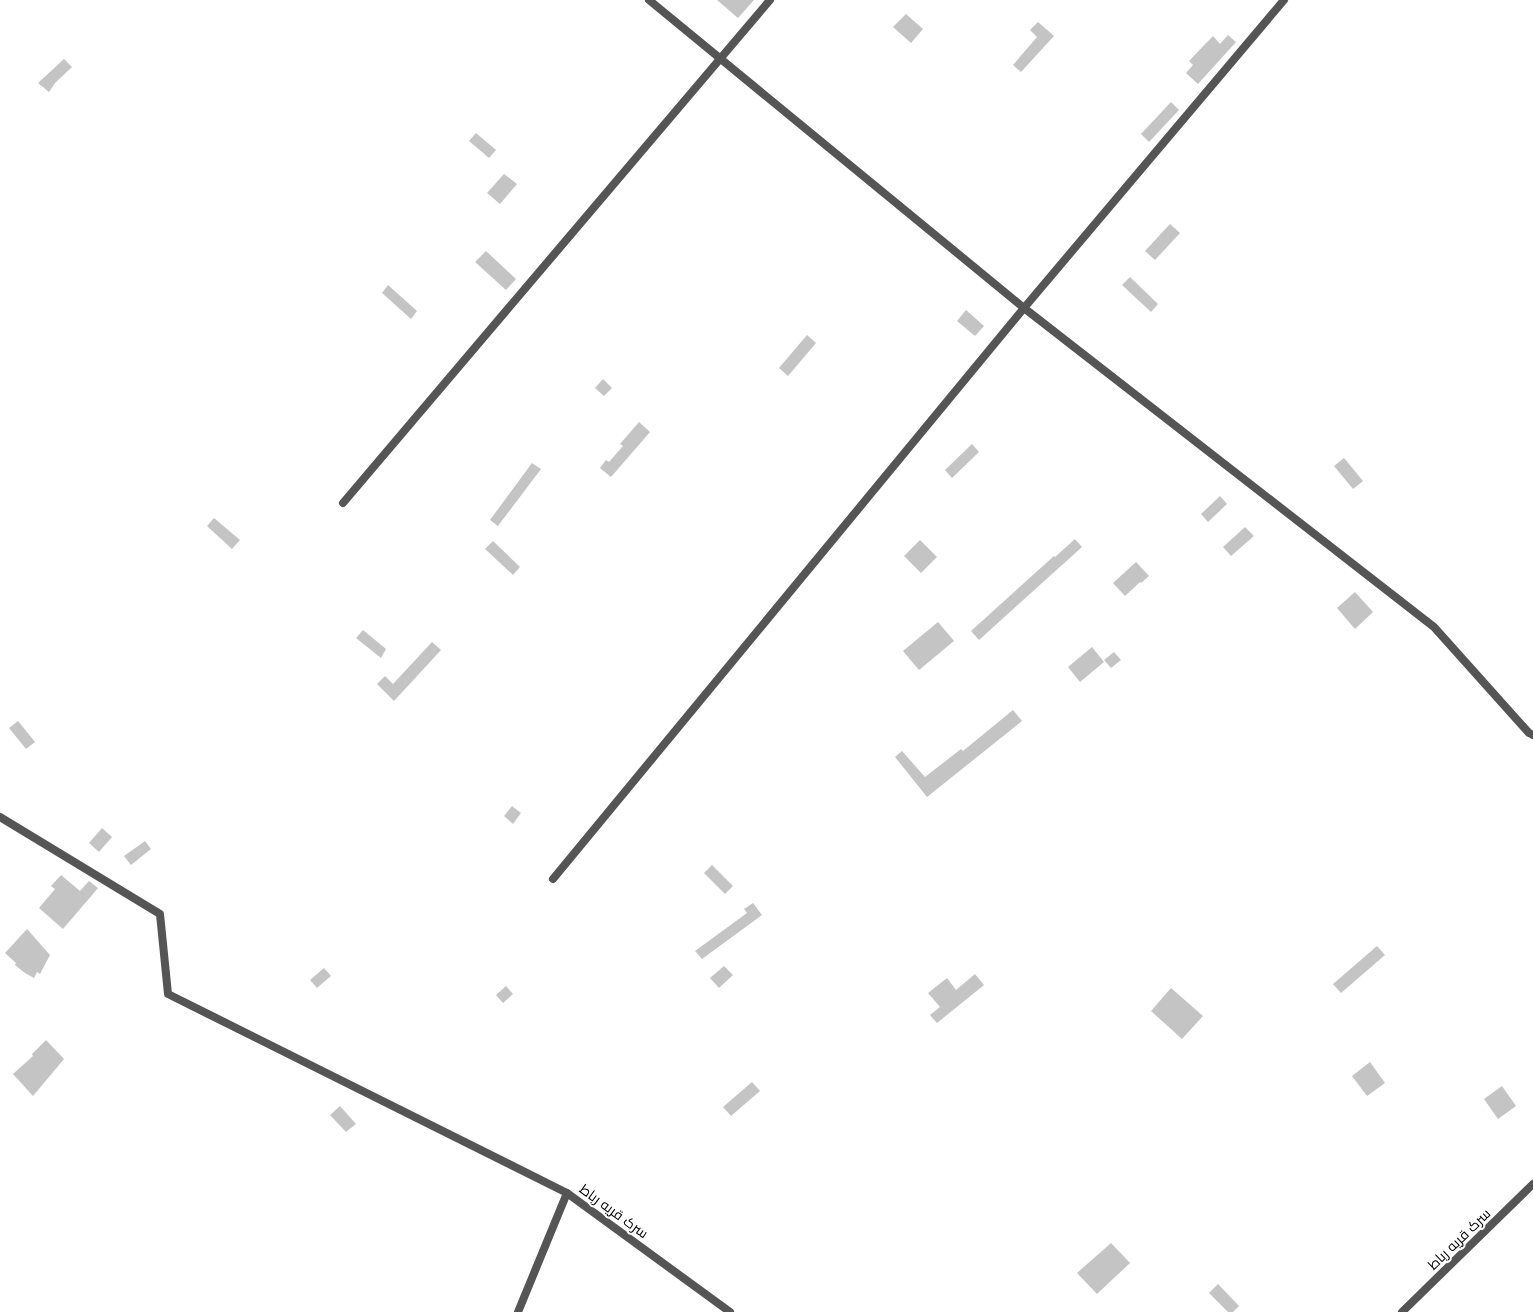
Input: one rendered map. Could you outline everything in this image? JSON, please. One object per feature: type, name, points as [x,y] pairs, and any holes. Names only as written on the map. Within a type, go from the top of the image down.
[{"type":"street","points":[[649,0],[1024,308],[1434,627],[1529,733],[1533,734]]},
{"type":"street","points":[[343,503],[770,0]]},
{"type":"street","points":[[553,879],[1024,308],[1284,0]]},
{"type":"street","points":[[0,817],[160,914],[168,994],[567,1193]]},
{"type":"street","name":"سرک قریه رباط","points":[[1402,1312],[1533,1184]]},
{"type":"street","name":"سرک قریه رباط","points":[[518,1312],[567,1193],[730,1312]]},
{"type":"building","points":[[717,0],[754,0],[738,18]]},
{"type":"building","points":[[906,14],[923,29],[911,43],[893,27]]},
{"type":"building","points":[[1038,22],[1054,36],[1021,72],[1013,65],[1037,37],[1030,30]]},
{"type":"building","points":[[1228,35],[1236,42],[1198,84],[1186,73],[1193,65],[1189,61],[1213,36],[1220,44]]},
{"type":"building","points":[[64,59],[72,67],[55,83],[49,92],[38,83]]},
{"type":"building","points":[[1171,102],[1179,110],[1149,142],[1141,134]]},
{"type":"building","points":[[476,133],[496,150],[489,158],[469,141]]},
{"type":"building","points":[[504,174],[517,184],[500,204],[487,193]]},
{"type":"building","points":[[1170,224],[1180,233],[1155,260],[1145,251]]},
{"type":"building","points":[[486,251],[516,279],[506,290],[475,262]]},
{"type":"building","points":[[1130,277],[1158,304],[1151,312],[1122,285]]},
{"type":"building","points":[[388,285],[417,311],[411,319],[382,293]]},
{"type":"building","points":[[966,310],[984,326],[975,336],[957,321]]},
{"type":"building","points":[[807,335],[816,343],[788,376],[779,368]]},
{"type":"building","points":[[603,379],[612,388],[604,396],[595,388]]},
{"type":"building","points":[[639,422],[650,432],[611,477],[600,468],[606,460],[609,462],[623,446],[620,444]]},
{"type":"building","points":[[972,444],[979,452],[952,478],[945,470]]},
{"type":"building","points":[[1344,458],[1363,481],[1353,489],[1334,466]]},
{"type":"building","points":[[532,463],[541,469],[498,526],[490,520]]},
{"type":"building","points":[[1220,496],[1227,504],[1208,522],[1201,514]]},
{"type":"building","points":[[214,518],[240,540],[232,549],[207,526]]},
{"type":"building","points":[[1245,527],[1254,536],[1231,556],[1223,547]]},
{"type":"building","points":[[1075,539],[1082,547],[979,640],[971,631]]},
{"type":"building","points":[[920,540],[937,557],[921,573],[904,556]]},
{"type":"building","points":[[493,541],[520,567],[513,575],[485,549]]},
{"type":"building","points":[[1136,562],[1149,576],[1125,596],[1113,583]]},
{"type":"building","points":[[1355,592],[1373,612],[1355,629],[1337,608]]},
{"type":"building","points":[[938,622],[954,641],[919,670],[903,651]]},
{"type":"building","points":[[363,630],[386,649],[381,658],[356,638]]},
{"type":"building","points":[[432,642],[441,650],[394,701],[377,684],[385,676],[393,684]]},
{"type":"building","points":[[1092,647],[1104,662],[1080,682],[1068,667]]},
{"type":"building","points":[[1114,652],[1121,660],[1111,668],[1104,660]]},
{"type":"building","points":[[1013,710],[1022,721],[927,797],[895,757],[902,751],[925,777],[961,749],[963,751]]},
{"type":"building","points":[[18,721],[35,742],[26,749],[9,728]]},
{"type":"building","points":[[512,806],[521,813],[513,824],[504,816]]},
{"type":"building","points":[[102,828],[112,837],[99,852],[89,843]]},
{"type":"building","points":[[145,841],[151,849],[131,865],[124,856]]},
{"type":"building","points":[[712,865],[733,886],[725,894],[704,873]]},
{"type":"building","points":[[61,875],[80,891],[89,881],[98,888],[63,929],[39,908],[55,889],[51,886]]},
{"type":"building","points":[[753,903],[762,915],[702,959],[695,951],[747,913],[744,909]]},
{"type":"building","points":[[27,929],[50,955],[40,974],[37,972],[34,978],[15,965],[16,963],[5,953]]},
{"type":"building","points":[[1377,946],[1385,955],[1341,993],[1333,984]]},
{"type":"building","points":[[724,966],[733,975],[719,988],[710,978]]},
{"type":"building","points":[[324,968],[331,976],[317,988],[310,980]]},
{"type":"building","points":[[975,974],[984,985],[937,1023],[930,1015],[940,1007],[928,993],[947,978],[956,990]]},
{"type":"building","points":[[506,986],[513,994],[503,1003],[496,995]]},
{"type":"building","points":[[1171,988],[1203,1016],[1182,1039],[1151,1011]]},
{"type":"building","points":[[46,1040],[64,1059],[33,1096],[13,1074],[33,1056],[32,1054]]},
{"type":"building","points":[[1370,1062],[1385,1083],[1367,1096],[1352,1076]]},
{"type":"building","points":[[752,1082],[760,1091],[731,1116],[723,1107]]},
{"type":"building","points":[[1502,1086],[1516,1106],[1498,1119],[1484,1099]]},
{"type":"building","points":[[340,1106],[356,1124],[346,1132],[330,1115]]},
{"type":"building","points":[[1111,1243],[1130,1263],[1097,1294],[1077,1273]]},
{"type":"building","points":[[1218,1284],[1239,1306],[1233,1312],[1228,1312],[1209,1293]]}]
